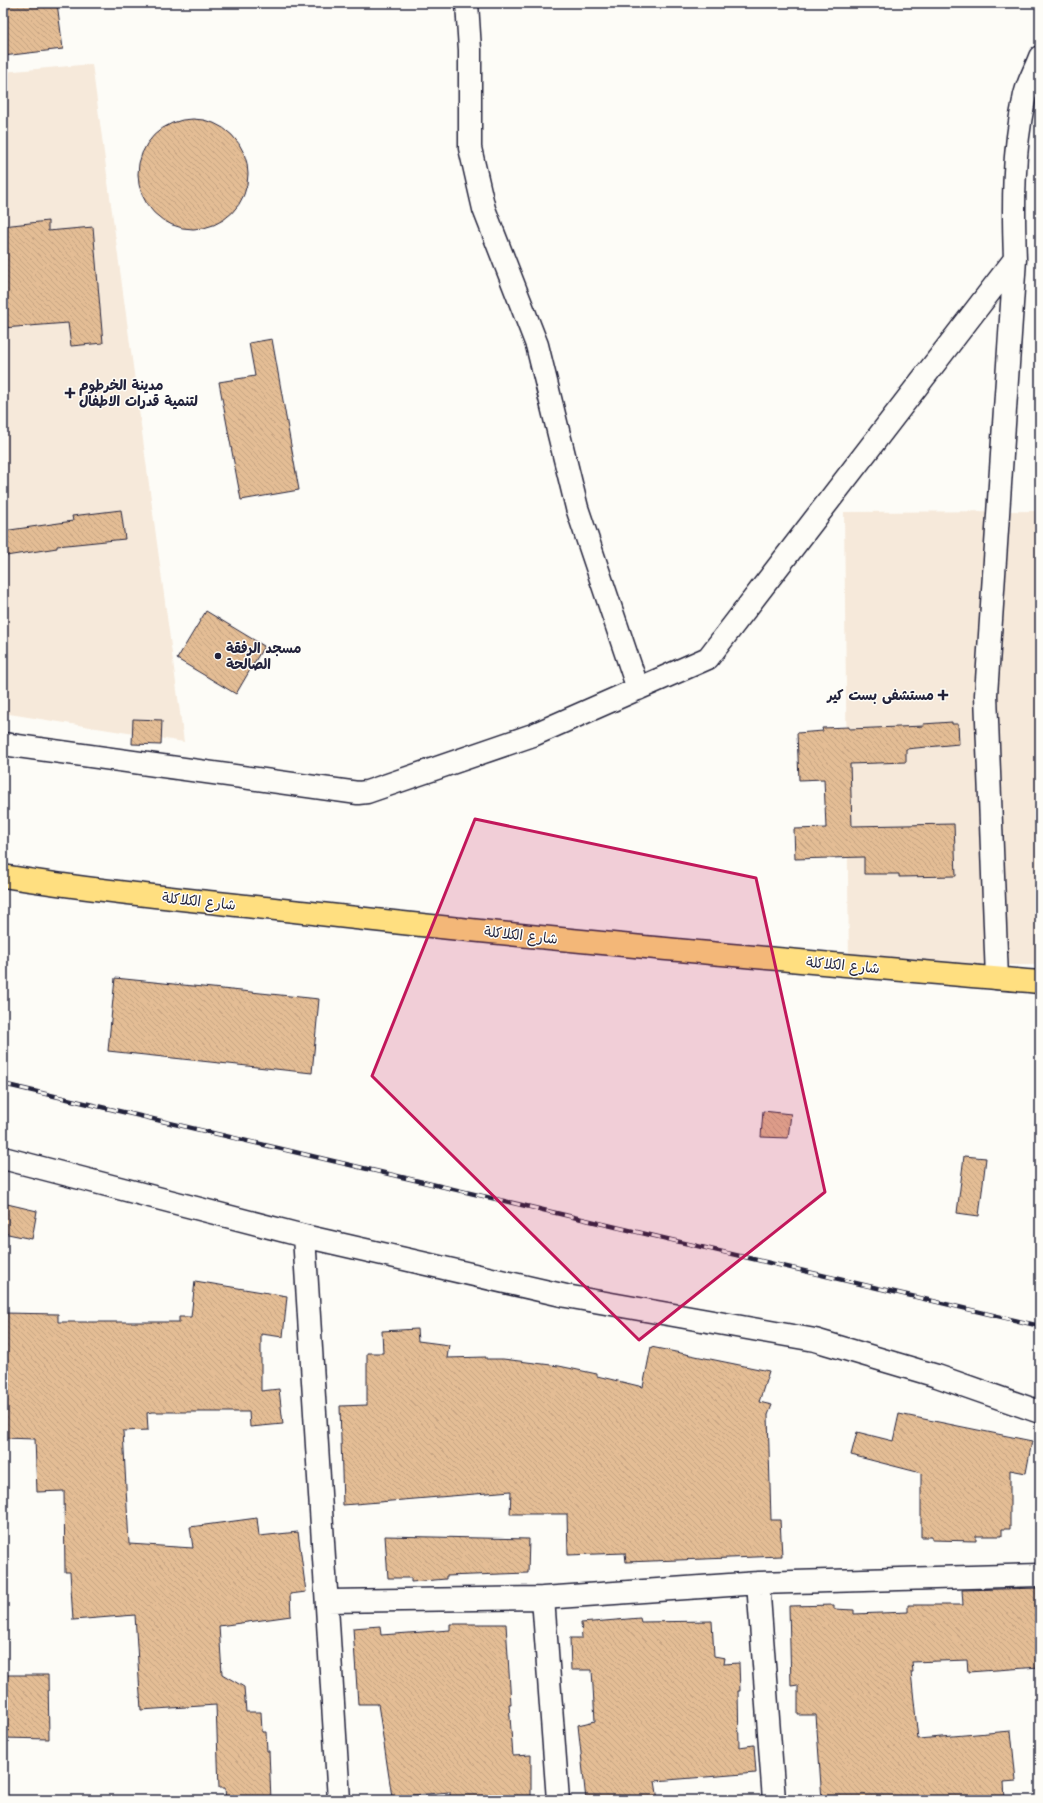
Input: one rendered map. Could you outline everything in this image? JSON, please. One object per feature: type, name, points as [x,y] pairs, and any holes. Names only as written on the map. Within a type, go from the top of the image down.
[{"type":"main road","name":"شارع الكلاكلة","points":[[3,876],[64,886],[701,954],[1040,982]]},
{"type":"street","points":[[467,3],[470,50],[470,148],[484,209],[537,345],[577,508],[638,689]]},
{"type":"street","points":[[997,978],[986,695],[1015,259],[1013,194],[1024,98],[1040,57]]},
{"type":"street","points":[[3,744],[358,793],[367,792],[533,735],[708,658],[1015,259]]},
{"type":"street","points":[[3,1158],[304,1236],[566,1296],[815,1340],[937,1376],[1040,1412]]},
{"type":"street","points":[[304,1236],[339,1800]]},
{"type":"street","points":[[327,1600],[543,1598],[758,1583],[1040,1575]]},
{"type":"street","points":[[758,1583],[774,1800]]},
{"type":"street","points":[[543,1598],[558,1800]]},
{"type":"highlighted area","points":[[475,819],[756,878],[825,1192],[639,1340],[372,1076]]},
{"type":"shaded area","name":"مدينة الخرطوم لتنمية قدرات الاطفال","points":[[92,64],[184,742],[3,713],[3,72]]},
{"type":"shaded area","name":"مستشفى بست كير","points":[[1040,511],[1040,965],[849,966],[844,512]]},
{"type":"building","points":[[3,3],[57,3],[63,49],[3,56]]},
{"type":"building","points":[[193,119],[214,123],[224,128],[232,135],[239,143],[244,153],[248,174],[244,195],[239,205],[232,213],[224,220],[214,225],[193,229],[172,225],[162,220],[154,213],[147,205],[142,195],[138,174],[142,153],[147,143],[154,135],[162,128],[172,123]]},
{"type":"building","points":[[48,221],[48,231],[93,227],[103,343],[71,346],[68,323],[3,328],[3,226]]},
{"type":"building","points":[[272,339],[299,490],[241,500],[219,382],[255,376],[249,343]]},
{"type":"building","points":[[121,510],[125,539],[57,546],[57,548],[6,556],[5,551],[3,552],[3,531],[73,521],[72,516]]},
{"type":"building","points":[[206,611],[264,646],[236,694],[177,659]]},
{"type":"building","points":[[133,719],[162,720],[161,745],[132,744]]},
{"type":"building","points":[[952,722],[952,724],[958,724],[959,744],[906,749],[906,762],[850,764],[852,826],[954,824],[956,876],[899,877],[899,874],[864,874],[864,857],[795,859],[794,829],[826,828],[824,779],[799,780],[797,733],[823,731],[822,728],[849,727],[849,729],[924,726],[923,724]]},
{"type":"building","points":[[115,978],[319,999],[312,1073],[108,1051]]},
{"type":"building","points":[[763,1111],[791,1114],[788,1138],[761,1137]]},
{"type":"building","points":[[964,1156],[986,1158],[979,1216],[957,1213]]},
{"type":"building","points":[[3,1203],[37,1211],[32,1239],[3,1233]]},
{"type":"building","points":[[195,1281],[287,1296],[283,1337],[261,1334],[261,1391],[279,1389],[283,1424],[250,1427],[249,1412],[152,1412],[147,1413],[148,1430],[123,1431],[129,1544],[193,1548],[190,1527],[257,1518],[259,1536],[298,1532],[306,1592],[290,1594],[291,1616],[219,1626],[222,1674],[244,1687],[246,1712],[261,1712],[262,1732],[266,1732],[267,1751],[269,1751],[271,1800],[226,1800],[225,1788],[219,1788],[216,1705],[141,1710],[135,1615],[73,1620],[70,1572],[65,1572],[64,1491],[37,1492],[35,1439],[3,1438],[3,1313],[58,1314],[58,1322],[179,1322],[179,1317],[191,1317]]},
{"type":"building","points":[[417,1329],[418,1341],[449,1345],[447,1358],[486,1357],[486,1359],[503,1359],[559,1366],[597,1374],[597,1376],[643,1387],[651,1347],[769,1371],[759,1402],[772,1405],[768,1415],[771,1520],[780,1520],[782,1556],[626,1562],[625,1553],[568,1555],[567,1514],[510,1514],[511,1491],[343,1505],[340,1406],[367,1405],[367,1353],[383,1353],[382,1331]]},
{"type":"building","points":[[899,1414],[1032,1441],[1026,1473],[1010,1470],[1010,1529],[1002,1529],[1002,1536],[976,1536],[976,1541],[932,1540],[932,1537],[921,1537],[921,1473],[851,1455],[857,1432],[893,1441]]},
{"type":"building","points":[[385,1536],[529,1539],[528,1573],[446,1576],[446,1579],[411,1582],[411,1578],[388,1578]]},
{"type":"building","points":[[1040,1588],[1040,1667],[968,1672],[967,1660],[912,1662],[913,1672],[911,1672],[918,1739],[1011,1731],[1016,1781],[1004,1782],[1005,1800],[822,1800],[816,1715],[798,1715],[798,1685],[791,1686],[789,1606],[834,1605],[834,1609],[854,1610],[854,1614],[908,1612],[908,1605],[963,1605],[962,1590]]},
{"type":"building","points":[[640,1618],[641,1622],[712,1621],[714,1656],[725,1658],[724,1664],[739,1663],[739,1747],[754,1745],[756,1773],[655,1781],[658,1800],[586,1800],[578,1725],[595,1721],[592,1670],[571,1670],[570,1638],[582,1638],[581,1623]]},
{"type":"building","points":[[450,1624],[506,1624],[511,1704],[509,1704],[513,1756],[531,1755],[531,1800],[450,1800],[450,1792],[392,1797],[378,1704],[358,1704],[353,1628],[380,1626],[381,1635],[450,1630]]},
{"type":"building","points":[[3,1675],[48,1675],[49,1739],[3,1738]]},
{"type":"railway","points":[[3,1084],[1040,1326]]},
{"type":"place","name":"مدينة الخرطوم لتنمية قدرات الاطفال","points":[[70,393]]},
{"type":"place","name":"مسجد الرفقة الصالحة","points":[[218,656]]},
{"type":"place","name":"مستشفى بست كير","points":[[943,695]]}]
